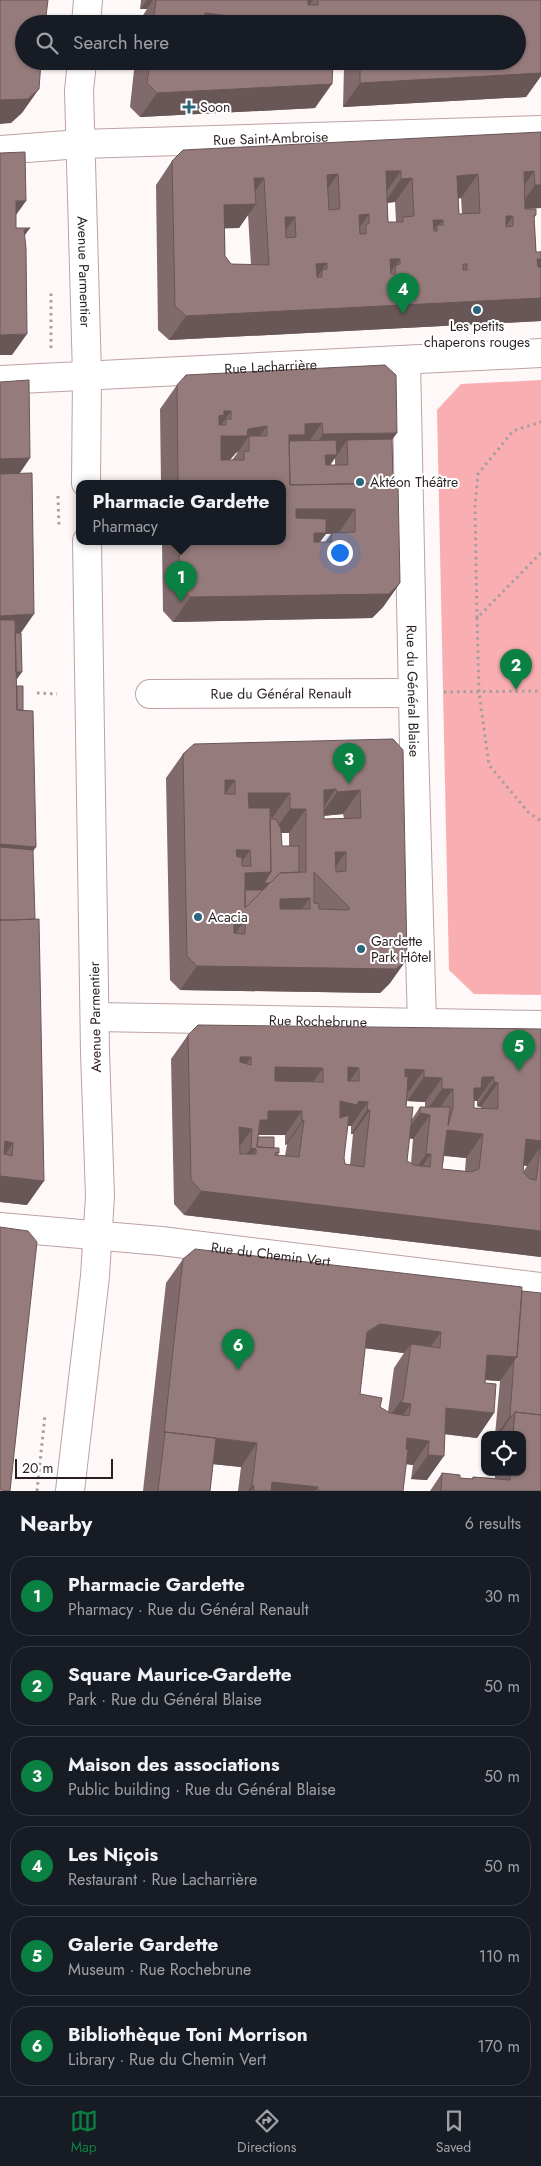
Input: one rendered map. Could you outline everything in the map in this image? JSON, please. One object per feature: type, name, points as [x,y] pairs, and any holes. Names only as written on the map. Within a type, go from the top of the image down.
[{"type":"street","points":[[87,15],[88,0]]},
{"type":"street","name":"Avenue Parmentier","points":[[81,70],[79,91],[87,375],[85,421],[86,480]]},
{"type":"street","name":"Rue Saint-Ambroise","points":[[0,150],[80,144],[541,130]]},
{"type":"street","name":"Rue Lacharrière","points":[[0,380],[343,361],[406,360],[541,353]]},
{"type":"street","name":"Rue du Général Blaise","points":[[406,360],[422,1023]]},
{"type":"street","name":"Avenue Parmentier","points":[[70,1491],[98,1234],[100,1169],[87,545]]},
{"type":"street","name":"Rue du Général Renault","points":[[150,694],[413,693]]},
{"type":"street","name":"Rue Rochebrune","points":[[96,1017],[541,1025]]},
{"type":"street","name":"Rue du Chemin Vert","points":[[0,1226],[98,1234],[541,1287]]},
{"type":"path","points":[[541,422],[513,431],[478,474],[475,506],[479,692],[490,765],[528,812],[541,821]]},
{"type":"path","points":[[478,618],[541,553]]},
{"type":"path","points":[[443,692],[541,690]]},
{"type":"path","points":[[37,693],[57,694]]},
{"type":"shaded area","points":[[541,380],[541,995],[474,994],[449,970],[437,410],[461,384]]},
{"type":"building","points":[[0,0],[48,0],[46,15],[15,15],[15,70],[40,70],[39,89],[28,99],[0,100]]},
{"type":"building","points":[[156,0],[308,0],[308,5],[318,5],[318,0],[541,0],[541,73],[360,83],[360,70],[526,70],[526,15],[223,15],[205,13],[205,15],[154,15]]},
{"type":"building","points":[[149,70],[333,70],[332,84],[157,93],[147,83]]},
{"type":"building","points":[[541,132],[541,185],[535,185],[534,171],[524,172],[525,209],[536,209],[536,215],[534,215],[536,252],[541,252],[541,259],[537,259],[538,267],[541,267],[541,298],[186,316],[175,306],[172,161],[183,150]],"holes":[[[386,171],[401,171],[401,179],[412,178],[414,216],[403,217],[403,222],[388,222]],[[338,174],[340,209],[329,210],[327,175]],[[478,174],[480,213],[459,214],[457,176]],[[254,178],[264,178],[269,265],[231,264],[225,256],[224,205],[256,204]],[[369,214],[366,234],[360,234],[359,215]],[[506,216],[513,216],[513,226],[506,227]],[[285,217],[295,217],[296,237],[286,238]],[[433,220],[443,220],[443,225],[437,225],[437,231],[434,231]],[[390,259],[400,259],[400,264],[396,265],[395,274],[391,274]],[[327,263],[327,269],[322,270],[322,277],[317,277],[316,264]],[[463,264],[467,264],[467,270],[463,270]]]},
{"type":"building","points":[[25,152],[26,201],[16,201],[16,228],[30,228],[24,230],[27,334],[0,335],[0,153]]},
{"type":"building","points":[[385,365],[396,375],[397,433],[323,434],[322,423],[305,424],[305,435],[289,435],[290,485],[398,483],[400,583],[389,594],[190,597],[180,587],[179,545],[286,545],[286,480],[178,480],[177,385],[186,375]],"holes":[[[224,411],[231,411],[231,419],[226,419],[226,425],[219,425],[219,416],[224,415]],[[267,426],[267,436],[249,436],[249,451],[244,451],[244,460],[221,460],[221,436],[247,436],[248,429]],[[296,509],[355,509],[355,532],[332,533],[331,542],[314,542],[314,533],[326,533],[326,519],[296,518]]]},
{"type":"building","points":[[29,380],[30,458],[0,459],[0,382]]},
{"type":"building","points":[[392,439],[393,483],[290,485],[289,441],[336,440],[337,455],[325,455],[326,465],[348,465],[347,440]]},
{"type":"building","points":[[32,473],[34,614],[0,616],[0,474]]},
{"type":"building","points":[[0,620],[15,620],[17,710],[33,711],[36,847],[0,844]]},
{"type":"building","points":[[15,633],[21,633],[22,672],[16,672]]},
{"type":"building","points":[[17,686],[23,686],[23,710],[17,710]]},
{"type":"building","points":[[393,739],[403,750],[407,959],[396,969],[197,966],[187,956],[183,754],[194,744]],"holes":[[[225,780],[235,780],[235,794],[225,794]],[[336,789],[337,792],[360,790],[361,818],[324,819],[324,790]],[[248,793],[290,793],[290,809],[306,809],[306,872],[280,873],[245,908],[245,873],[271,872],[270,808],[249,808]],[[236,850],[250,850],[251,866],[242,866],[242,857],[237,857]],[[335,852],[346,852],[346,871],[336,872]],[[314,872],[349,907],[349,910],[319,909],[319,904],[314,903]],[[310,898],[310,909],[280,909],[280,899]],[[234,919],[245,920],[245,934],[234,933]]]},
{"type":"building","points":[[270,819],[276,819],[281,829],[282,846],[299,846],[299,872],[280,873],[270,883],[264,883],[271,872]]},
{"type":"building","points":[[0,847],[33,850],[35,919],[0,920]]},
{"type":"building","points":[[245,890],[263,890],[245,908]]},
{"type":"building","points":[[39,919],[44,1181],[0,1176],[0,920]],"holes":[[[5,1141],[13,1143],[12,1156],[4,1154]]]},
{"type":"building","points":[[198,1025],[541,1029],[541,1141],[526,1139],[523,1172],[530,1179],[536,1180],[541,1148],[541,1231],[201,1191],[191,1180],[188,1035]],"holes":[[[240,1057],[251,1057],[251,1065],[240,1062]],[[275,1067],[323,1068],[323,1082],[275,1081]],[[348,1067],[359,1068],[359,1081],[348,1081]],[[405,1069],[424,1070],[424,1077],[442,1078],[442,1089],[453,1089],[453,1107],[448,1126],[450,1107],[420,1107],[420,1113],[430,1115],[426,1154],[431,1154],[430,1167],[414,1165],[407,1161],[413,1107],[406,1107],[408,1076],[405,1077]],[[482,1077],[494,1077],[494,1082],[498,1083],[498,1109],[474,1108],[474,1088],[481,1088]],[[340,1101],[357,1105],[359,1101],[368,1102],[367,1110],[370,1110],[364,1167],[345,1164],[349,1115],[340,1118]],[[268,1111],[302,1111],[302,1121],[304,1120],[299,1157],[275,1155],[276,1152],[279,1153],[279,1148],[257,1147],[260,1120],[268,1120]],[[239,1127],[252,1129],[251,1148],[256,1149],[256,1154],[240,1154]],[[447,1130],[483,1134],[479,1169],[471,1172],[442,1169]]]},
{"type":"building","points":[[258,1137],[274,1137],[274,1148],[257,1147]]},
{"type":"building","points":[[0,1227],[28,1231],[37,1242],[10,1491],[0,1490]]},
{"type":"building","points":[[195,1249],[522,1287],[517,1357],[487,1355],[485,1383],[496,1384],[494,1413],[446,1408],[444,1456],[428,1455],[429,1441],[407,1438],[406,1449],[408,1450],[403,1491],[318,1491],[318,1487],[272,1482],[271,1491],[254,1491],[254,1486],[252,1486],[257,1443],[164,1433],[183,1259]],"holes":[[[380,1324],[441,1332],[440,1348],[411,1344],[403,1400],[400,1402],[411,1404],[409,1416],[390,1413],[380,1407],[382,1398],[360,1394],[367,1332]]]},
{"type":"building","points":[[522,1291],[541,1293],[541,1415],[515,1412],[510,1416],[514,1360],[517,1357]]},
{"type":"building","points":[[515,1412],[541,1415],[541,1491],[441,1491],[442,1473],[473,1479],[473,1477],[510,1480],[510,1476],[526,1476],[526,1431],[513,1431]]},
{"type":"building","points":[[165,1432],[216,1438],[210,1491],[158,1491]]},
{"type":"place","name":"Soon","points":[[189,107]]},
{"type":"place","name":"Les petits chaperons rouges","points":[[477,310]]},
{"type":"place","name":"Les Niçois","points":[[403,314]]},
{"type":"place","name":"Aktéon Théâtre","points":[[360,482]]},
{"type":"place","name":"Pharmacie Gardette","points":[[181,602]]},
{"type":"place","name":"Square Maurice-Gardette","points":[[516,690]]},
{"type":"place","name":"Maison des associations","points":[[349,784]]},
{"type":"place","name":"Acacia","points":[[198,917]]},
{"type":"place","name":"Gardette Park Hôtel","points":[[361,949]]},
{"type":"place","name":"Galerie Gardette","points":[[519,1071]]},
{"type":"place","name":"Bibliothèque Toni Morrison","points":[[238,1370]]}]
